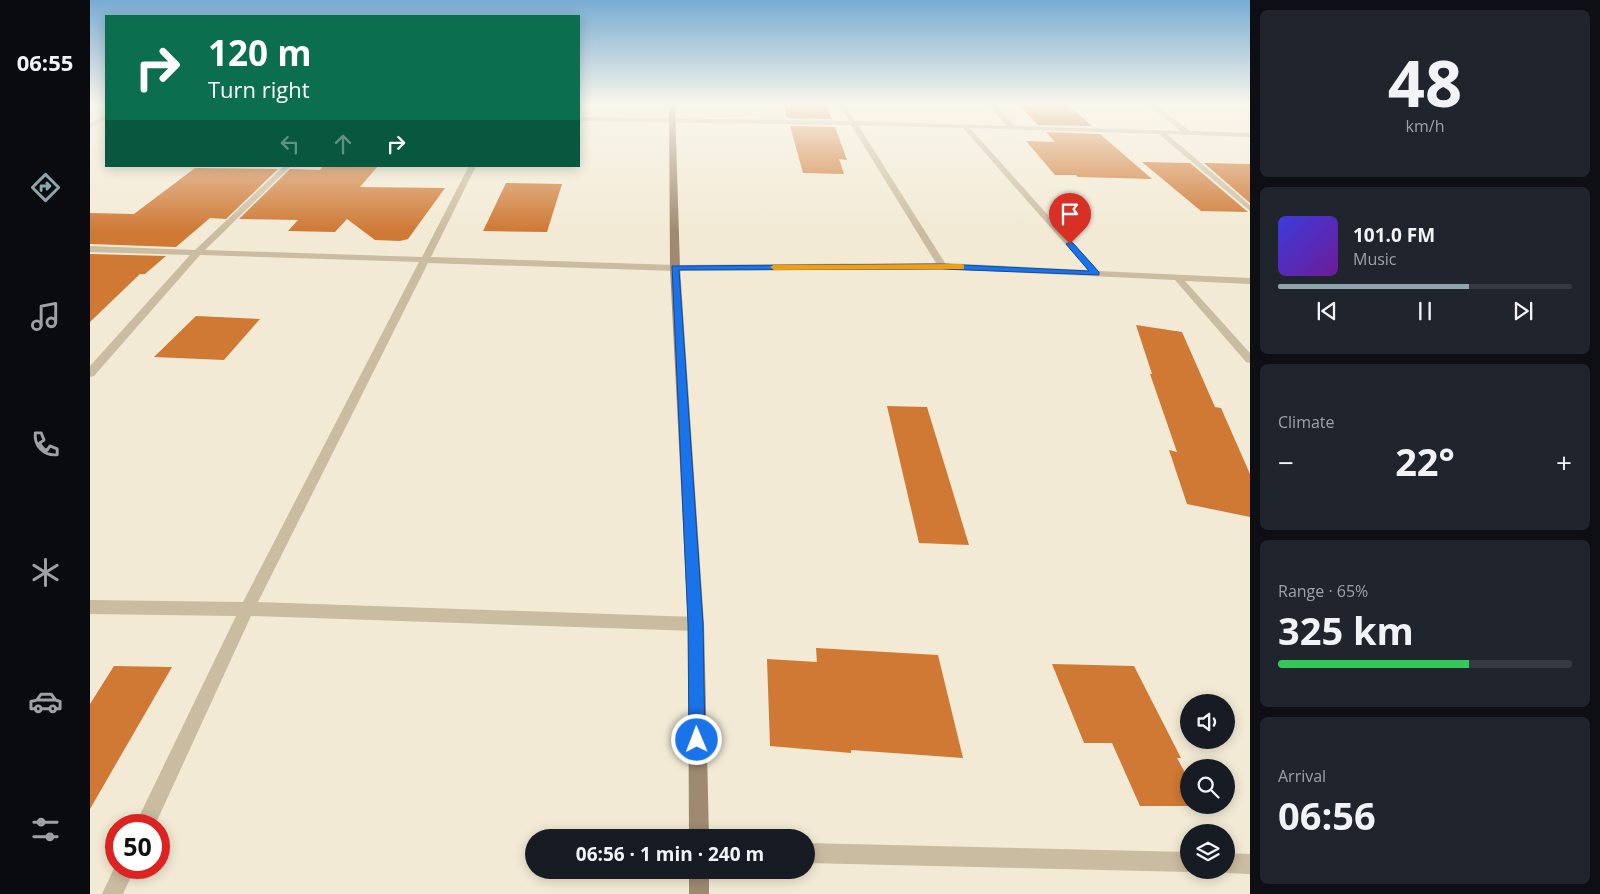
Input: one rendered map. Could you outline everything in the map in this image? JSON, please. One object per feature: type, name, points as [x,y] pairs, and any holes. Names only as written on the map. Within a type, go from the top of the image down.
[{"type":"main road","points":[[674,147],[675,268],[696,624],[699,829]]},
{"type":"main road","points":[[699,879],[699,894]]},
{"type":"street","points":[[868,147],[942,266]]},
{"type":"street","points":[[983,147],[1096,274]]},
{"type":"street","points":[[1177,147],[1250,209]]},
{"type":"street","points":[[90,373],[197,253],[287,167]]},
{"type":"street","points":[[150,814],[247,609],[472,167]]},
{"type":"street","points":[[90,249],[675,268],[942,266],[1250,281]]},
{"type":"street","points":[[1178,278],[1250,360]]},
{"type":"street","points":[[90,607],[247,609],[696,624]]},
{"type":"street","points":[[815,853],[1180,862]]},
{"type":"street","points":[[1235,863],[1250,864]]},
{"type":"street","points":[[112,894],[120,879]]},
{"type":"building","points":[[796,147],[842,147],[847,160],[839,159],[844,174],[803,173]]},
{"type":"building","points":[[1031,147],[1115,147],[1152,179],[1078,177],[1076,175],[1055,175]]},
{"type":"building","points":[[1142,162],[1190,163],[1248,212],[1201,211]]},
{"type":"building","points":[[1204,163],[1250,164],[1250,203]]},
{"type":"building","points":[[322,167],[377,167],[360,187],[445,188],[408,239],[400,241],[375,240],[347,219],[335,232],[288,231],[298,220],[239,219],[290,169],[320,170]]},
{"type":"building","points":[[195,168],[278,169],[226,219],[210,218],[176,247],[90,244],[90,213],[134,214]]},
{"type":"building","points":[[506,183],[562,184],[547,232],[483,231]]},
{"type":"building","points":[[90,254],[166,256],[145,274],[140,274],[90,322]]},
{"type":"building","points":[[196,316],[260,319],[224,360],[154,357]]},
{"type":"building","points":[[1136,325],[1182,332],[1215,407],[1221,408],[1250,474],[1250,517],[1187,504],[1169,450],[1177,452],[1150,374],[1152,374]]},
{"type":"building","points":[[887,406],[927,407],[969,545],[919,543]]},
{"type":"building","points":[[816,648],[938,655],[963,758],[851,750],[851,753],[770,746],[767,659],[817,662]]},
{"type":"building","points":[[1052,664],[1134,666],[1181,758],[1177,758],[1180,764],[1180,806],[1140,806],[1112,743],[1084,743]]},
{"type":"building","points":[[114,666],[172,667],[90,809],[90,704]]},
{"type":"slow traffic","points":[[774,267],[961,267]]},
{"type":"route","points":[[697,740],[696,624],[675,268],[942,266],[1096,274],[1070,244]]}]
